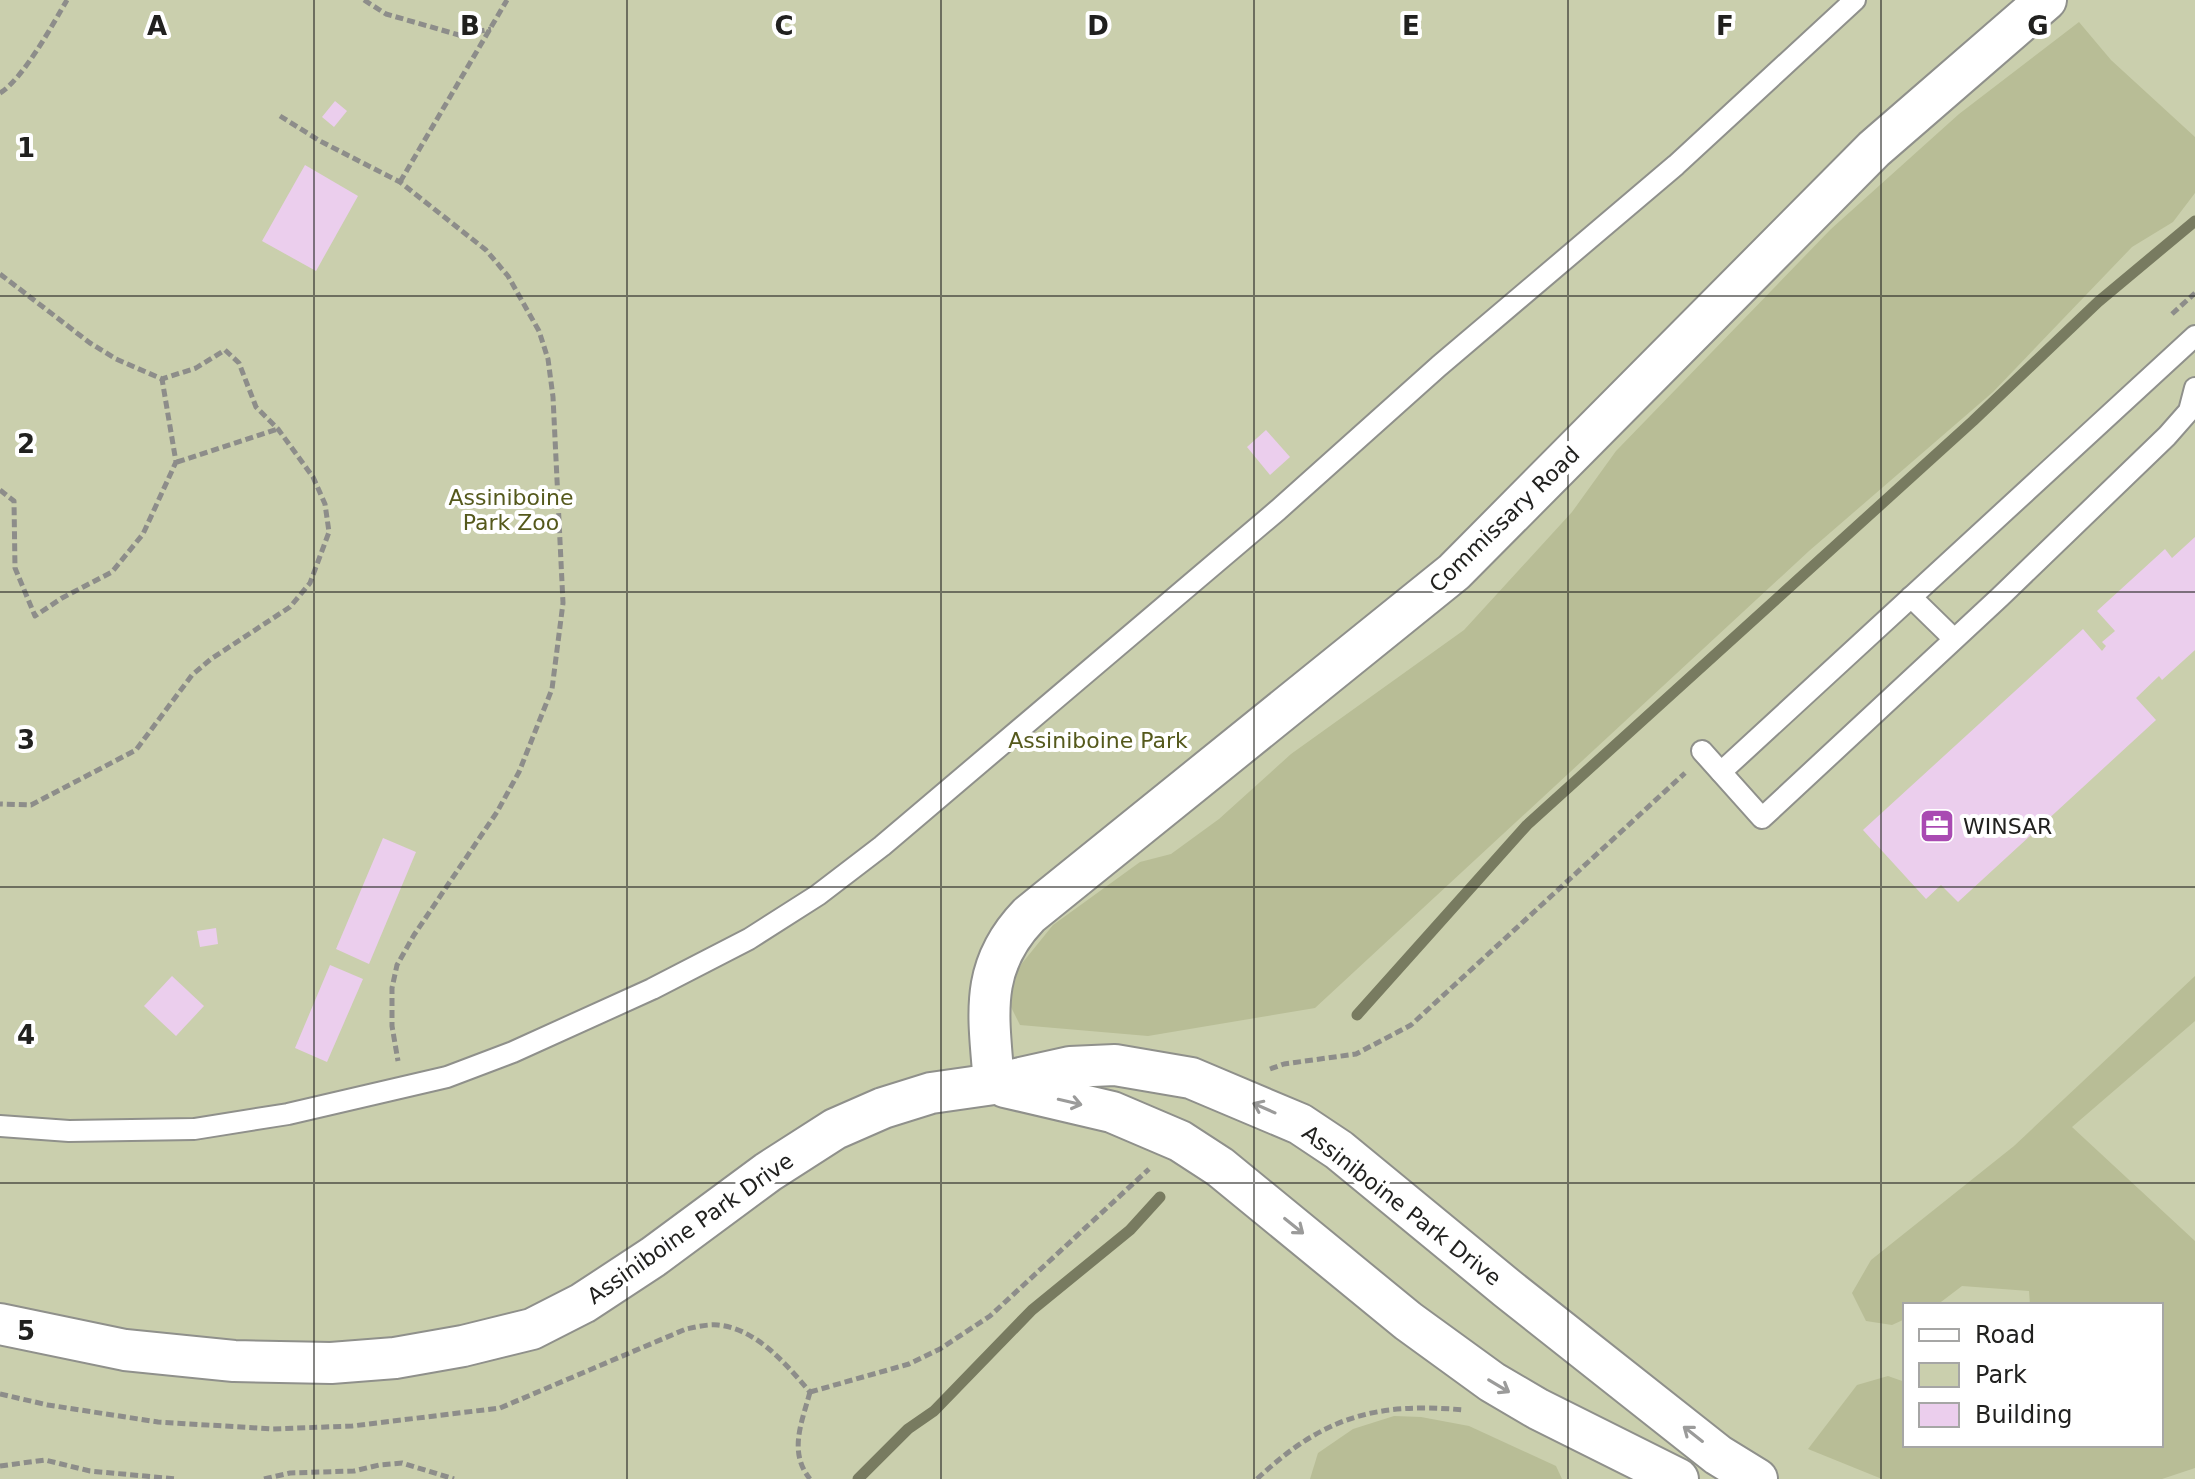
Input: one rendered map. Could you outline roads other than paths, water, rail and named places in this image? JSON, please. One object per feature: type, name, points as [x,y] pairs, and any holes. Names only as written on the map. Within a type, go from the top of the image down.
[{"type":"street","name":"Commissary Road","points":[[994,1084],[988,1006],[1000,952],[1012,933],[1050,897],[1476,552],[1874,149],[2046,0]]},
{"type":"street","name":"Assiniboine Park Drive","points":[[0,1324],[125,1350],[234,1361],[331,1363],[395,1358],[463,1346],[532,1329],[583,1303],[653,1257],[768,1172],[835,1129],[883,1108],[931,1093],[994,1084],[1070,1067],[1115,1065],[1191,1078],[1300,1124],[1339,1150],[1545,1319],[1718,1455],[1757,1479]]},
{"type":"street","name":"Assiniboine Park Drive","points":[[994,1084],[1112,1112],[1180,1141],[1220,1167],[1408,1321],[1492,1382],[1538,1409],[1678,1479]]},
{"type":"lane","points":[[0,1126],[69,1131],[194,1129],[288,1114],[402,1090],[513,1052],[652,989],[749,939],[818,895],[882,846],[1278,510],[1439,366],[1676,165],[1855,0]]},
{"type":"lane","points":[[1721,772],[2194,343]]},
{"type":"lane","points":[[1702,751],[1762,818],[2167,436],[2189,411],[2195,388]]},
{"type":"lane","points":[[1911,597],[1954,639]]},
{"type":"waterway","points":[[1357,1015],[1527,825],[1973,421],[2098,302],[2195,221]]},
{"type":"waterway","points":[[858,1479],[908,1429],[934,1411],[1032,1310],[1130,1230],[1160,1197]]},
{"type":"place","name":"WINSAR","points":[[1937,826]]},
{"type":"park label","name":"Assiniboine Park Zoo","points":[[511,510]]},
{"type":"park label","name":"Assiniboine Park","points":[[1098,740]]}]
